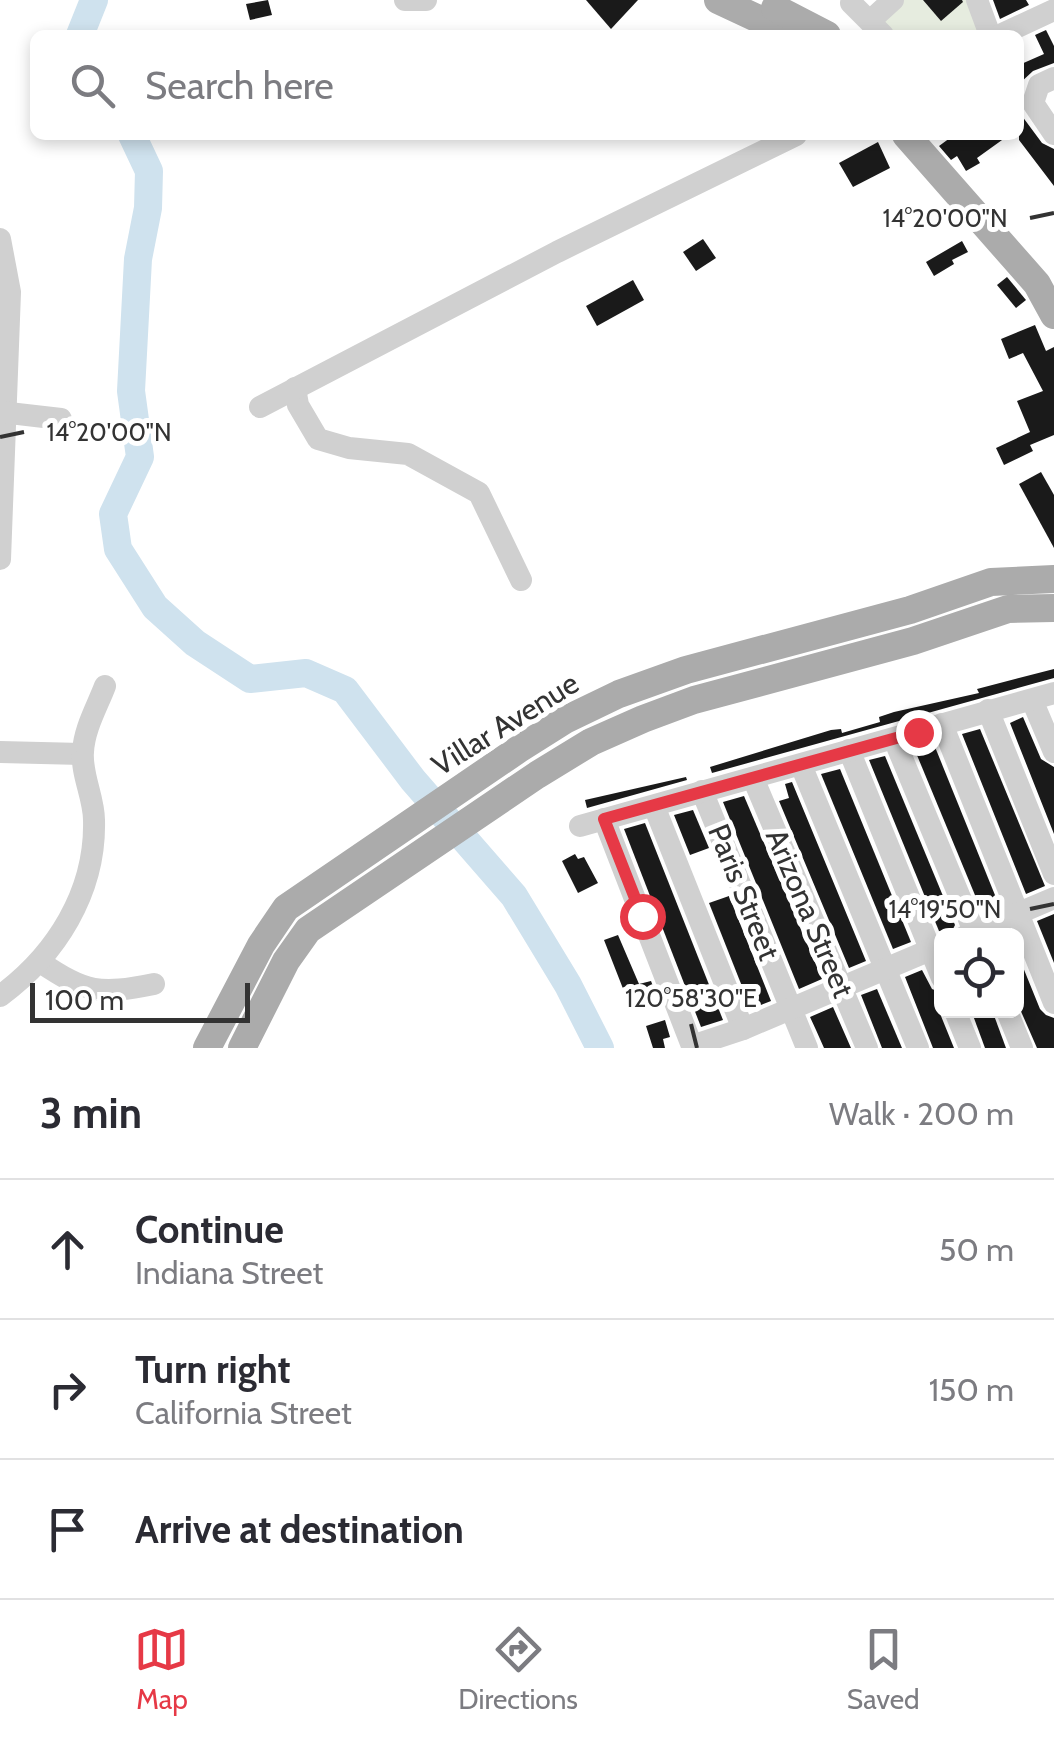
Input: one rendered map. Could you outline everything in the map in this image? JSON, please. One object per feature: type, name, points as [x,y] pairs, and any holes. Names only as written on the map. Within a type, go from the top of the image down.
[{"type":"main road","points":[[718,0],[782,30]]},
{"type":"main road","points":[[756,0],[817,30]]},
{"type":"main road","points":[[911,140],[961,188],[1049,289]]},
{"type":"main road","points":[[929,140],[961,188]]},
{"type":"main road","name":"Villar Avenue","points":[[206,1048],[275,921],[297,899],[565,720],[619,694],[686,670],[910,610],[991,582],[1054,579]]},
{"type":"main road","name":"Villar Avenue","points":[[242,1048],[298,940],[318,922],[592,742],[694,700],[913,641],[1008,610],[1054,608]]},
{"type":"street","points":[[405,0],[426,0]]},
{"type":"street","points":[[851,2],[876,28],[893,0]]},
{"type":"street","points":[[977,0],[988,30]]},
{"type":"street","points":[[1009,30],[1045,9]]},
{"type":"street","points":[[1046,81],[1033,103],[1054,134]]},
{"type":"street","points":[[260,407],[557,252],[786,140]]},
{"type":"street","points":[[0,239],[10,292],[0,559]]},
{"type":"street","points":[[295,388],[298,404],[318,438],[349,448],[408,454],[479,493],[522,580]]},
{"type":"street","points":[[3,412],[62,418]]},
{"type":"street","points":[[0,996],[30,974],[64,932],[88,875],[94,815],[82,754],[89,724],[106,686]]},
{"type":"street","points":[[580,826],[1043,696],[1054,752]]},
{"type":"street","points":[[988,710],[1054,874]]},
{"type":"street","points":[[942,724],[1054,1003]]},
{"type":"street","points":[[894,738],[970,928]]},
{"type":"street","points":[[849,750],[934,943]]},
{"type":"street","points":[[0,752],[82,754]]},
{"type":"street","points":[[801,765],[918,1048]]},
{"type":"street","name":"Arizona Street","points":[[754,778],[867,1048]]},
{"type":"street","name":"Paris Street","points":[[702,791],[807,1048]]},
{"type":"street","points":[[654,806],[742,1029]]},
{"type":"street","points":[[604,819],[692,1046],[934,949]]},
{"type":"street","points":[[986,928],[1054,898]]},
{"type":"street","points":[[40,962],[76,986],[118,991],[154,984]]},
{"type":"street","points":[[957,1018],[970,1048]]},
{"type":"street","points":[[1009,1018],[1022,1048]]},
{"type":"shaded area","points":[[900,0],[970,0],[980,30],[891,30],[880,19]]},
{"type":"building","points":[[268,0],[272,15],[250,20],[246,4]]},
{"type":"building","points":[[586,0],[638,0],[611,29]]},
{"type":"building","points":[[923,0],[962,0],[963,2],[941,21]]},
{"type":"building","points":[[993,0],[1026,0],[1029,5],[1000,19]]},
{"type":"building","points":[[1046,30],[1054,46],[1054,63],[1033,71],[1024,79],[1024,63],[1044,54],[1035,35]]},
{"type":"building","points":[[1024,119],[1042,143],[1054,149],[1054,186],[1019,140],[1024,140]]},
{"type":"building","points":[[947,140],[1002,140],[977,158],[980,163],[966,171],[957,156],[951,160],[939,146]]},
{"type":"building","points":[[878,142],[890,168],[853,187],[839,163]]},
{"type":"building","points":[[703,239],[716,258],[696,271],[683,252]]},
{"type":"building","points":[[962,241],[968,252],[934,276],[926,262]]},
{"type":"building","points":[[1007,277],[1026,300],[1016,308],[997,285]]},
{"type":"building","points":[[633,280],[644,300],[597,326],[586,306]]},
{"type":"building","points":[[1035,325],[1046,351],[1054,347],[1054,435],[1030,445],[1033,451],[1004,465],[996,448],[1030,432],[1017,401],[1043,391],[1023,353],[1009,359],[1001,339]]},
{"type":"building","points":[[1041,472],[1054,495],[1054,548],[1019,484]]},
{"type":"building","points":[[1054,669],[1054,678],[712,773],[710,767],[831,730],[841,729],[842,733],[880,722],[879,717],[894,712],[979,693],[977,689]]},
{"type":"building","points":[[1023,717],[1041,759],[1054,767],[1054,834],[1010,723]]},
{"type":"building","points":[[980,729],[1045,886],[1026,894],[962,734]]},
{"type":"building","points":[[933,742],[999,905],[982,912],[914,748]]},
{"type":"building","points":[[885,756],[954,928],[938,928],[869,760]]},
{"type":"building","points":[[840,769],[911,942],[893,949],[821,774]]},
{"type":"building","points":[[686,777],[687,780],[587,808],[585,800]]},
{"type":"building","points":[[792,782],[866,961],[849,968],[779,801],[789,798],[785,784]]},
{"type":"building","points":[[744,796],[822,979],[799,989],[723,802]]},
{"type":"building","points":[[693,810],[709,848],[690,855],[674,815]]},
{"type":"building","points":[[645,823],[723,1020],[701,1027],[624,829]]},
{"type":"building","points":[[575,854],[578,859],[584,857],[598,883],[578,893],[562,861]]},
{"type":"building","points":[[729,896],[771,1001],[751,1009],[709,903]]},
{"type":"building","points":[[1054,914],[1054,963],[1037,921]]},
{"type":"building","points":[[618,935],[639,984],[651,981],[656,994],[652,997],[629,1004],[604,940]]},
{"type":"building","points":[[922,970],[934,990],[934,1018],[942,1018],[954,1048],[933,1048],[905,977]]},
{"type":"building","points":[[1024,970],[1040,1009],[1054,1018],[1054,1048],[1037,1048],[1024,1018]]},
{"type":"building","points":[[877,989],[902,1048],[882,1048],[861,995]]},
{"type":"building","points":[[833,1007],[851,1048],[824,1048],[810,1017]]},
{"type":"building","points":[[974,1018],[995,1018],[1006,1048],[985,1048]]},
{"type":"building","points":[[665,1020],[670,1037],[663,1039],[665,1048],[653,1048],[646,1026]]},
{"type":"waterway","points":[[82,30],[94,0]]},
{"type":"waterway","points":[[134,140],[149,171],[148,208],[138,259],[131,391],[140,457],[113,514],[118,549],[155,607],[195,643],[250,679],[306,673],[345,690],[413,780],[514,896],[568,985],[600,1048]]},
{"type":"route","points":[[642,916],[604,819],[918,732]]}]
